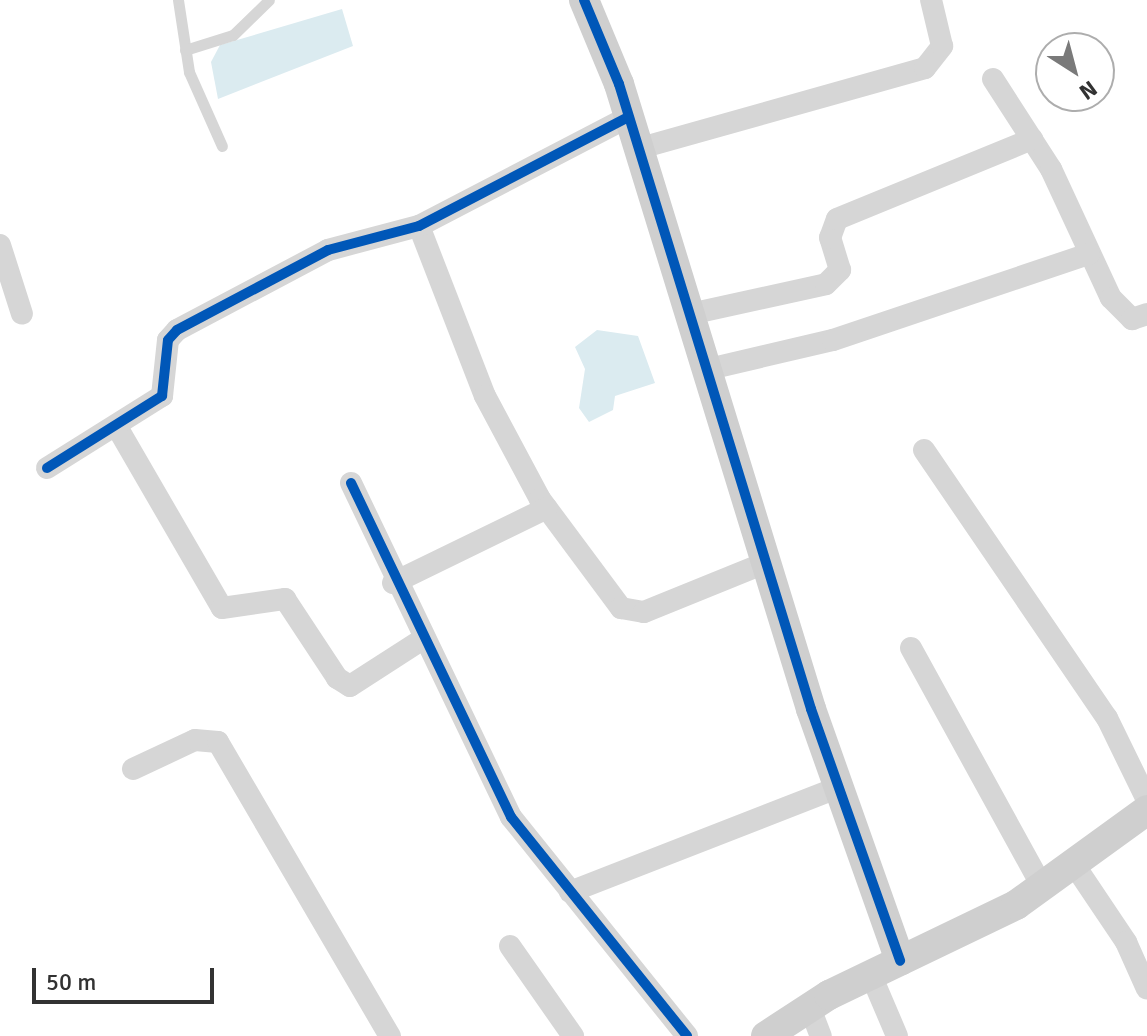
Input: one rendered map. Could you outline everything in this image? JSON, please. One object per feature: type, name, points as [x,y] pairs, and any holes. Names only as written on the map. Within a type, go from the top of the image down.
[{"type":"street","points":[[584,0],[628,117],[839,787],[900,961]]},
{"type":"street","points":[[637,149],[925,68],[942,46],[931,0]]},
{"type":"street","points":[[993,79],[1032,139],[1122,313],[1147,314]]},
{"type":"street","points":[[47,468],[117,427],[168,388],[168,340],[177,330],[328,250],[419,226],[628,117]]},
{"type":"street","points":[[690,314],[826,284],[840,270],[830,238],[837,219],[1032,139]]},
{"type":"street","points":[[419,226],[485,396],[547,508],[632,613],[767,562]]},
{"type":"street","points":[[0,245],[22,314]]},
{"type":"street","points":[[709,369],[833,340],[1089,254]]},
{"type":"street","points":[[117,427],[222,608],[285,599],[337,678],[350,686],[423,639]]},
{"type":"street","points":[[924,450],[1107,718],[1147,800]]},
{"type":"street","points":[[351,483],[393,583],[511,817],[687,1036]]},
{"type":"street","points":[[393,583],[547,508]]},
{"type":"street","points":[[911,648],[1043,888]]},
{"type":"street","points":[[133,769],[195,740],[218,742],[390,1036]]},
{"type":"street","points":[[570,892],[839,787]]},
{"type":"street","points":[[766,1036],[871,975],[1043,888],[1147,810]]},
{"type":"street","points":[[1075,866],[1126,942],[1147,989]]},
{"type":"street","points":[[510,946],[573,1036]]},
{"type":"street","points":[[871,975],[897,1036]]},
{"type":"street","points":[[810,1008],[821,1036]]},
{"type":"lane","points":[[178,0],[185,50],[222,146]]},
{"type":"lane","points":[[185,50],[233,35],[269,0]]},
{"type":"shaded area","points":[[342,9],[353,46],[218,99],[211,62],[220,45]]},
{"type":"shaded area","points":[[597,330],[638,336],[655,383],[615,396],[613,410],[589,422],[579,408],[585,369],[575,347]]},
{"type":"cycle path","points":[[584,0],[619,84],[811,709],[900,961]]},
{"type":"cycle path","points":[[47,468],[162,396],[168,340],[177,330],[328,250],[419,226],[628,117]]},
{"type":"cycle path","points":[[351,483],[511,817],[687,1036]]}]
